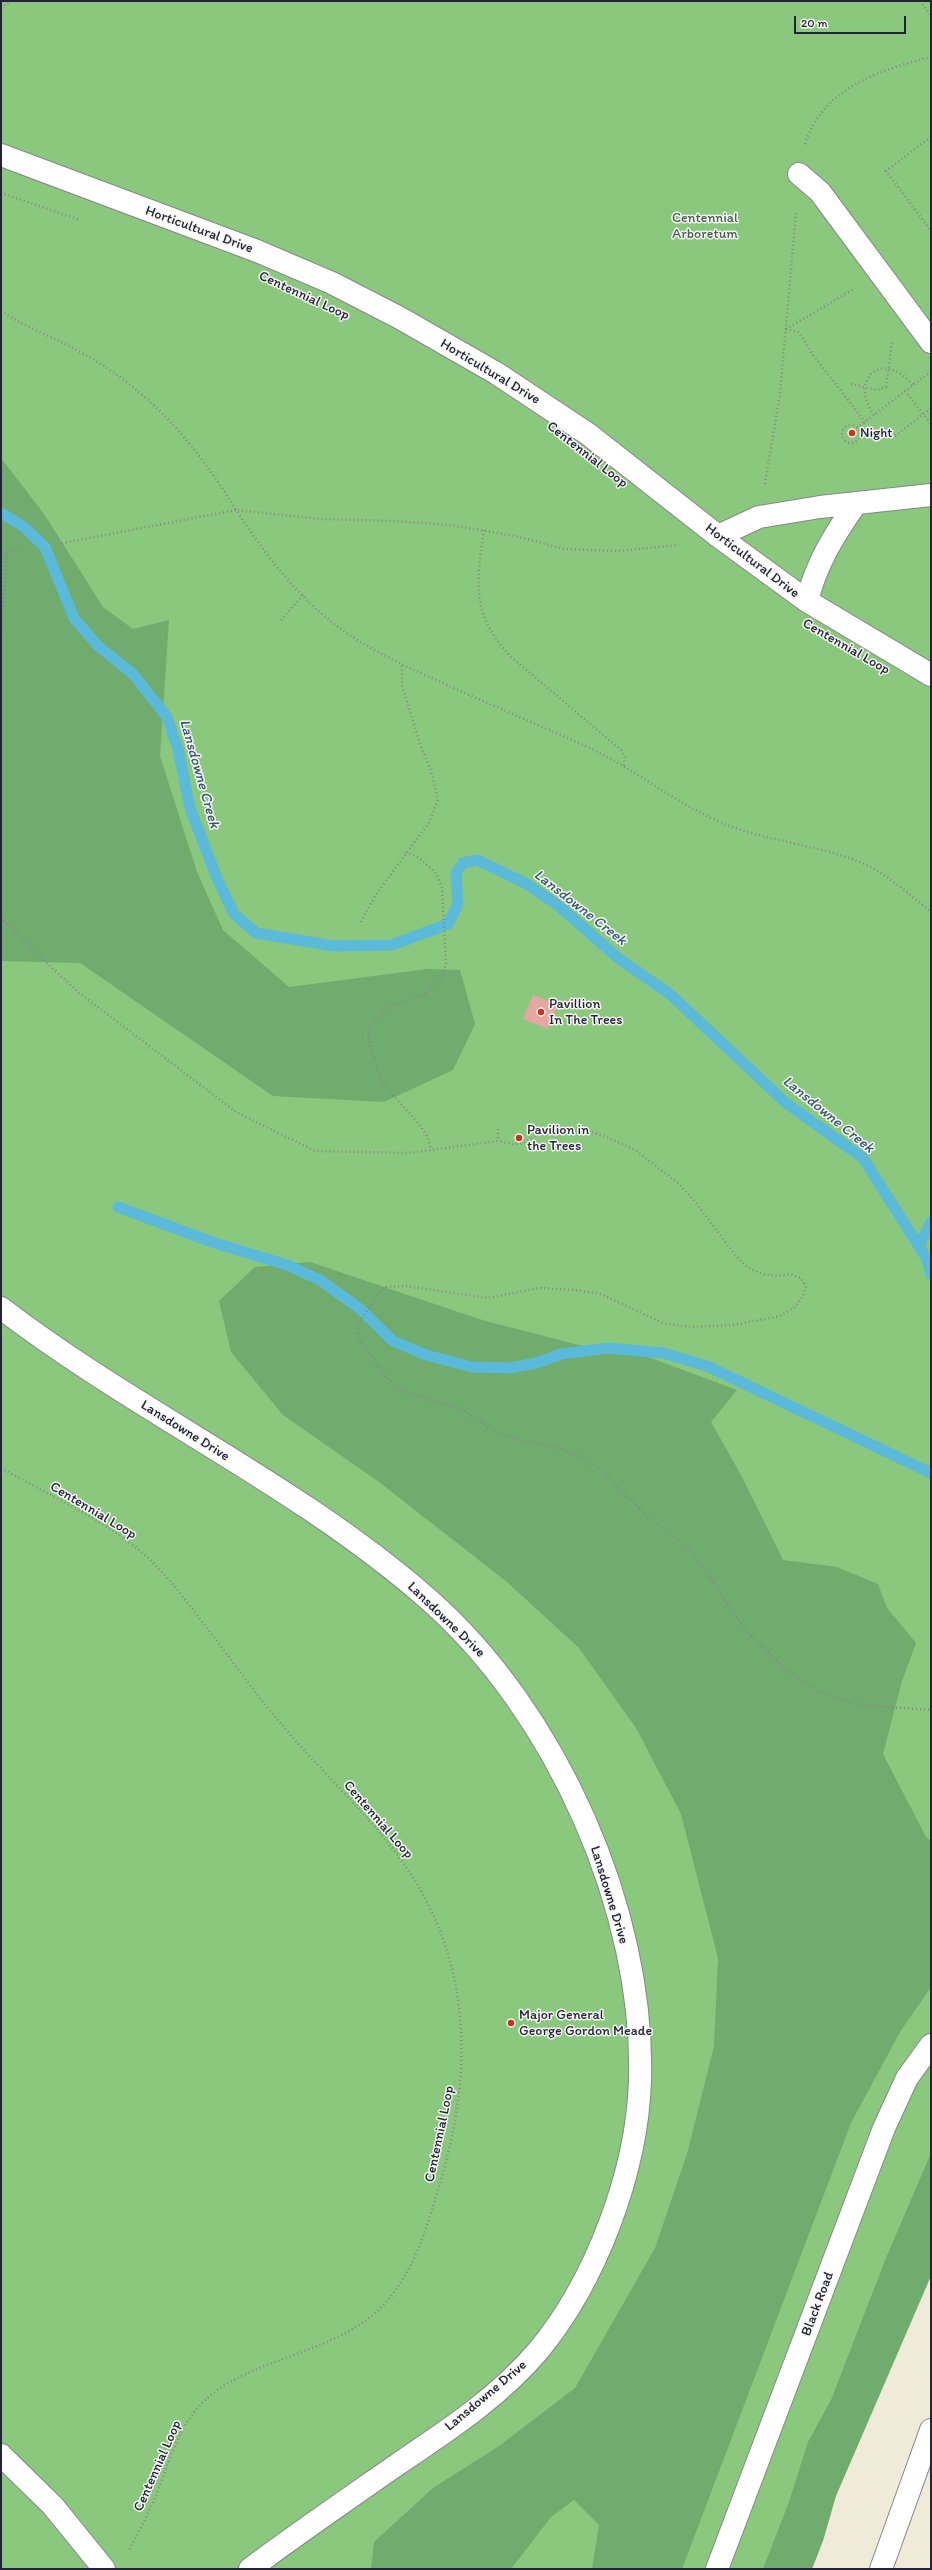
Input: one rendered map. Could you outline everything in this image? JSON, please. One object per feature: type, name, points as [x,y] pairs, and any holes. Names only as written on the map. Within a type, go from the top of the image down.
[{"type":"main road","name":"Horticultural Drive","points":[[1,155],[257,251],[332,283],[400,318],[496,373],[588,434],[718,536],[807,601],[931,675]]},
{"type":"main road","points":[[799,174],[820,192],[931,342]]},
{"type":"main road","points":[[718,536],[759,517],[820,507],[931,495]]},
{"type":"main road","points":[[807,601],[813,577],[824,552],[855,504]]},
{"type":"main road","name":"Lansdowne Drive","points":[[1,1308],[91,1371],[323,1519],[395,1572],[460,1630],[490,1663],[514,1695],[534,1724],[557,1764],[605,1873],[628,1960],[638,2040],[640,2079],[637,2116],[628,2159],[606,2232],[592,2266],[574,2298],[538,2350],[518,2372],[478,2407],[250,2569]]},
{"type":"main road","name":"Black Road","points":[[717,2569],[884,2128],[907,2078],[931,2045]]},
{"type":"main road","points":[[881,2569],[931,2430]]},
{"type":"main road","points":[[1,2455],[53,2506],[104,2569]]},
{"type":"path","points":[[1,8],[11,1]]},
{"type":"path","points":[[920,1],[931,15]]},
{"type":"path","points":[[759,517],[775,430],[786,329],[799,174],[805,143],[812,127],[832,101],[868,76],[931,57]]},
{"type":"path","points":[[931,137],[886,171],[931,231]]},
{"type":"path","points":[[1,193],[87,223]]},
{"type":"path","points":[[786,329],[855,288],[859,294]]},
{"type":"path","points":[[1,311],[83,353],[143,394],[198,452],[268,555],[303,595],[340,628],[402,664],[624,766],[679,801],[737,829],[858,861],[886,878],[931,912]]},
{"type":"path","points":[[786,329],[798,332],[802,336],[813,355],[865,422]]},
{"type":"path","points":[[851,384],[882,390],[886,387],[892,342],[890,334]]},
{"type":"path","points":[[874,414],[866,400],[864,387],[867,380],[876,370],[889,368],[904,374],[913,385]]},
{"type":"path","points":[[857,428],[931,371]]},
{"type":"path","points":[[905,391],[931,424]]},
{"type":"path","points":[[895,436],[931,408]]},
{"type":"path","points":[[849,425],[857,428],[860,432],[857,440],[853,442],[844,440],[842,436],[845,427],[849,425]]},
{"type":"path","points":[[58,544],[236,510],[320,519],[394,520],[484,530],[571,549],[617,551],[681,545],[675,540]]},
{"type":"path","points":[[484,530],[477,583],[486,624],[496,640],[511,657],[621,750],[625,757],[624,766]]},
{"type":"path","points":[[1,553],[20,551]]},
{"type":"path","points":[[1,634],[7,552]]},
{"type":"path","points":[[281,620],[303,595]]},
{"type":"path","points":[[361,922],[375,896],[430,821],[438,800],[432,770],[421,746],[402,685],[402,664]]},
{"type":"path","points":[[406,852],[419,858],[436,873],[444,904],[443,919],[446,964],[441,978],[425,995],[387,1008],[374,1020],[368,1035],[381,1082],[419,1124],[427,1136],[432,1150]]},
{"type":"path","points":[[1,913],[4,921],[78,992],[236,1112],[315,1151],[408,1152],[498,1141],[513,1144],[523,1143],[546,1130],[566,1128],[585,1130],[607,1137],[635,1150],[678,1182],[693,1199],[734,1255],[748,1267],[762,1274],[778,1276],[790,1274],[801,1278],[806,1287],[803,1296],[794,1308],[780,1316],[733,1325],[689,1327],[662,1324],[601,1294],[575,1290],[539,1288],[488,1298],[407,1286],[387,1287],[378,1293],[357,1327],[358,1336],[386,1377],[403,1391],[463,1410],[494,1431],[511,1438],[560,1449],[582,1457],[602,1471],[646,1515],[686,1546],[703,1565],[731,1610],[751,1636],[788,1672],[811,1687],[838,1699],[861,1705],[931,1710]]},
{"type":"path","points":[[498,1129],[498,1141]]},
{"type":"path","name":"Centennial Loop","points":[[1,1468],[118,1534],[145,1555],[174,1584],[287,1731],[388,1842],[414,1879],[435,1921],[452,1968],[461,2014],[463,2064],[457,2114],[447,2162],[430,2218],[412,2264],[395,2292],[378,2311],[354,2329],[233,2382],[212,2394],[193,2413],[177,2442],[153,2504],[126,2555]]},
{"type":"green space","name":"Centennial Arboretum","points":[[1,1],[931,1],[931,2243],[784,2569],[1,2569]]},
{"type":"green space","points":[[1,458],[44,514],[103,607],[133,629],[169,620],[160,756],[197,872],[223,930],[289,987],[428,969],[460,970],[475,1024],[453,1070],[384,1102],[273,1096],[80,963],[1,961]]},
{"type":"green space","points":[[310,1262],[482,1320],[579,1345],[640,1354],[737,1390],[711,1422],[741,1475],[783,1560],[837,1567],[878,1584],[887,1608],[916,1643],[902,1681],[883,1754],[926,1837],[931,1841],[931,1987],[900,2032],[851,2123],[682,2569],[592,2569],[599,2525],[574,2500],[551,2517],[511,2569],[371,2569],[374,2542],[433,2488],[499,2446],[575,2388],[655,2248],[687,2154],[714,2046],[718,1958],[681,1814],[636,1728],[579,1648],[507,1582],[379,1482],[283,1415],[231,1352],[219,1301],[255,1267]]},
{"type":"green space","points":[[931,2153],[931,2276],[836,2496],[823,2541],[812,2569],[763,2569],[789,2502],[808,2442],[831,2400],[886,2258]]},
{"type":"building","name":"Pavillion In The Trees","points":[[533,995],[558,1005],[548,1029],[523,1019]]},
{"type":"waterway","name":"Lansdowne Creek","points":[[1,513],[24,527],[45,547],[74,618],[97,645],[133,674],[167,717],[178,749],[190,808],[216,876],[234,914],[256,933],[334,946],[392,945],[448,924],[458,904],[456,873],[463,863],[477,860],[525,883],[559,906],[618,958],[671,995],[786,1103],[863,1158],[927,1259],[931,1274]]},
{"type":"waterway","points":[[118,1207],[212,1242],[287,1265],[320,1280],[359,1308],[393,1341],[426,1355],[472,1367],[509,1368],[537,1363],[561,1354],[608,1348],[663,1353],[707,1366],[931,1473]]},
{"type":"waterway","points":[[919,1246],[931,1222]]},
{"type":"place","name":"Night","points":[[852,433]]},
{"type":"place","name":"Pavillion In The Trees","points":[[541,1012]]},
{"type":"place","name":"Pavilion in the Trees","points":[[519,1138]]},
{"type":"place","name":"Major General George Gordon Meade","points":[[511,2023]]}]
